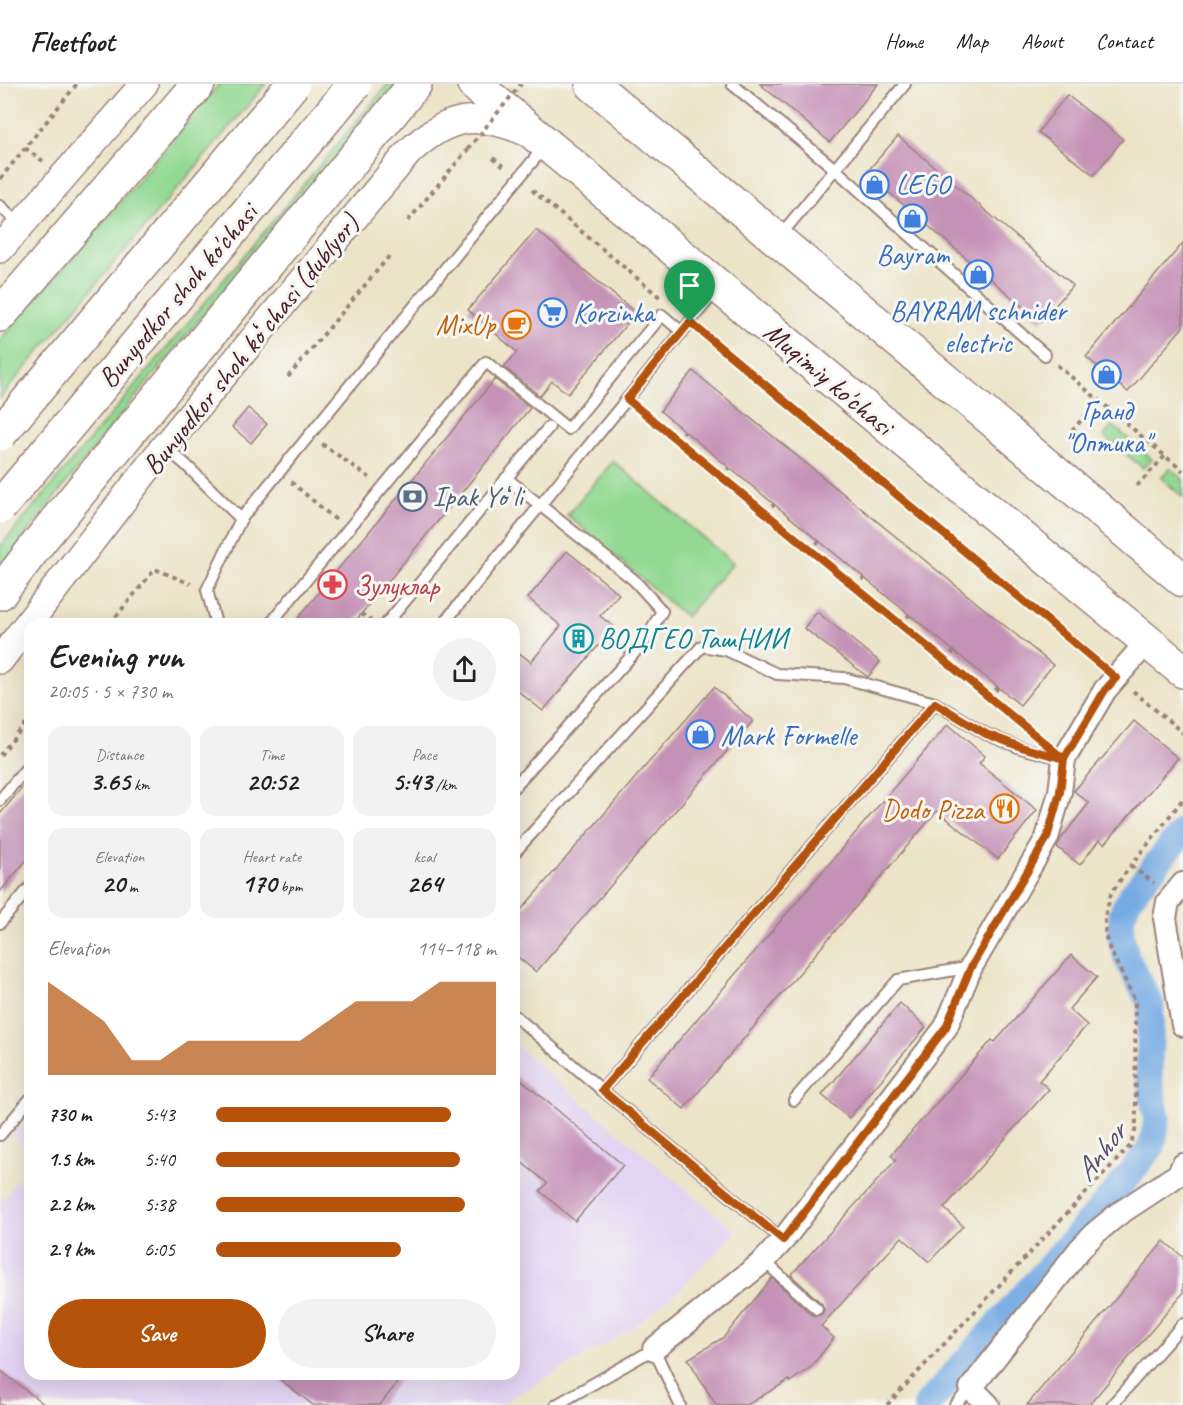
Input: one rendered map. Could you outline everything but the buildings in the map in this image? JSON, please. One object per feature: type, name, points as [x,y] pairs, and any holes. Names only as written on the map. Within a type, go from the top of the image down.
[{"type":"main road","points":[[0,315],[198,84]]},
{"type":"main road","name":"Bunyodkor shoh ko'chasi","points":[[0,434],[293,84]]},
{"type":"main road","name":"Bunyodkor shoh ko'chasi","points":[[0,507],[355,84]]},
{"type":"main road","points":[[0,593],[43,537],[415,84]]},
{"type":"main road","name":"Muqimiy ko'chasi","points":[[474,84],[1183,671]]},
{"type":"main road","points":[[592,84],[1183,580]]},
{"type":"street","points":[[0,249],[144,84]]},
{"type":"street","name":"Bunyodkor shoh koʻchasi (dublyor)","points":[[32,618],[164,447],[408,153],[423,139],[437,129],[454,122],[481,118],[518,129],[547,144]]},
{"type":"street","name":"Bunyodkor shoh koʻchasi (dublyor)","points":[[0,660],[24,629]]},
{"type":"street","points":[[654,1349],[764,1261],[783,1240],[946,1027],[971,967],[1047,838],[1060,792],[1064,759],[1105,690],[1147,642]]},
{"type":"street","points":[[1183,884],[1168,902],[1165,918],[1183,1025]]},
{"type":"street","points":[[988,1405],[972,1388],[1080,1249],[1117,1215],[1182,1173]]},
{"type":"lane","points":[[732,84],[835,169],[1045,355]]},
{"type":"lane","points":[[777,240],[905,84]]},
{"type":"lane","points":[[214,618],[207,590],[241,519],[547,144]]},
{"type":"lane","points":[[0,206],[21,225]]},
{"type":"lane","points":[[448,618],[719,287]]},
{"type":"lane","points":[[275,618],[486,362],[568,429],[662,315],[682,332]]},
{"type":"lane","points":[[391,618],[549,427]]},
{"type":"lane","points":[[164,447],[186,464],[241,519]]},
{"type":"lane","points":[[506,478],[634,580],[662,611],[644,642],[520,780]]},
{"type":"lane","points":[[520,846],[702,646],[726,650],[777,674],[844,678],[935,703],[986,734],[1064,759]]},
{"type":"lane","points":[[602,1090],[935,703]]},
{"type":"lane","points":[[0,800],[24,771]]},
{"type":"lane","points":[[0,923],[24,894]]},
{"type":"lane","points":[[794,1100],[898,980],[971,967]]},
{"type":"lane","points":[[520,1020],[783,1240]]},
{"type":"lane","points":[[0,1135],[24,1106]]},
{"type":"lane","points":[[764,1261],[817,1309]]},
{"type":"lane","points":[[1112,1405],[1183,1324]]},
{"type":"lane","points":[[556,1405],[654,1349],[680,1405]]},
{"type":"lane","points":[[955,1405],[972,1388]]},
{"type":"path","points":[[0,179],[78,84]]},
{"type":"path","points":[[408,221],[521,84]]},
{"type":"path","points":[[24,148],[42,162]]},
{"type":"path","points":[[493,158],[1183,733]]},
{"type":"path","points":[[288,377],[391,254]]},
{"type":"path","points":[[1045,355],[1183,471]]},
{"type":"path","points":[[627,399],[1064,759]]},
{"type":"path","points":[[1072,431],[1099,399]]},
{"type":"path","points":[[677,440],[684,431]]},
{"type":"path","points":[[310,435],[382,488]]},
{"type":"path","points":[[1137,486],[1165,456]]},
{"type":"path","points":[[722,477],[729,468]]},
{"type":"path","points":[[279,472],[347,530]]},
{"type":"path","points":[[767,514],[774,504]]},
{"type":"path","points":[[812,551],[819,541]]},
{"type":"path","points":[[115,618],[155,569],[207,590]]},
{"type":"path","points":[[856,587],[864,578]]},
{"type":"path","points":[[901,624],[909,615]]},
{"type":"path","points":[[946,661],[954,651]]},
{"type":"path","points":[[990,698],[998,687]]},
{"type":"path","points":[[0,755],[24,726]]},
{"type":"path","points":[[886,1405],[1130,1146],[1136,1128],[1135,1000],[1110,950],[1105,935],[1105,916],[1111,894],[1183,799]]},
{"type":"shaded area","points":[[520,1049],[736,1232],[680,1290],[630,1330],[499,1405],[0,1405],[0,1203],[24,1172],[24,1380],[520,1380]]},
{"type":"shaded area","points":[[24,1123],[24,1147],[13,1135]]},
{"type":"green space","points":[[219,84],[266,84],[0,398],[0,340],[94,233]]},
{"type":"green space","points":[[388,84],[398,84],[146,384],[0,568],[0,547]]},
{"type":"green space","points":[[1112,425],[1152,459],[1143,468],[1104,436]]},
{"type":"green space","points":[[613,461],[733,563],[686,617],[567,515]]},
{"type":"green space","points":[[1170,468],[1183,479],[1183,497],[1161,478]]},
{"type":"waterway","name":"Anhor","points":[[927,1405],[1118,1189],[1152,1146],[1157,1119],[1149,1076],[1151,1004],[1127,959],[1121,937],[1122,914],[1130,897],[1183,831]]},
{"type":"place","name":"LEGO","points":[[875,184]]},
{"type":"place","name":"Bayram","points":[[913,219]]},
{"type":"place","name":"BAYRAM schnider electric","points":[[978,274]]},
{"type":"place","name":"Korzinka","points":[[552,312]]},
{"type":"place","name":"MixUp","points":[[516,324]]},
{"type":"place","name":"Гранд \"Оптика\"","points":[[1107,374]]},
{"type":"place","name":"Ipak Yoʻli","points":[[412,496]]},
{"type":"place","name":"Зулуклар","points":[[333,585]]},
{"type":"place","name":"ВОДГЕО ТашНИИ","points":[[578,638]]},
{"type":"place","name":"Mark Formelle","points":[[700,735]]},
{"type":"place","name":"Dodo Pizza","points":[[1005,809]]},
{"type":"route","points":[[690,322],[627,399],[1064,759],[1060,792],[1047,838],[971,967],[946,1027],[783,1240],[602,1090],[935,703],[986,734],[1064,759],[1105,690],[1116,678],[690,322]]}]
